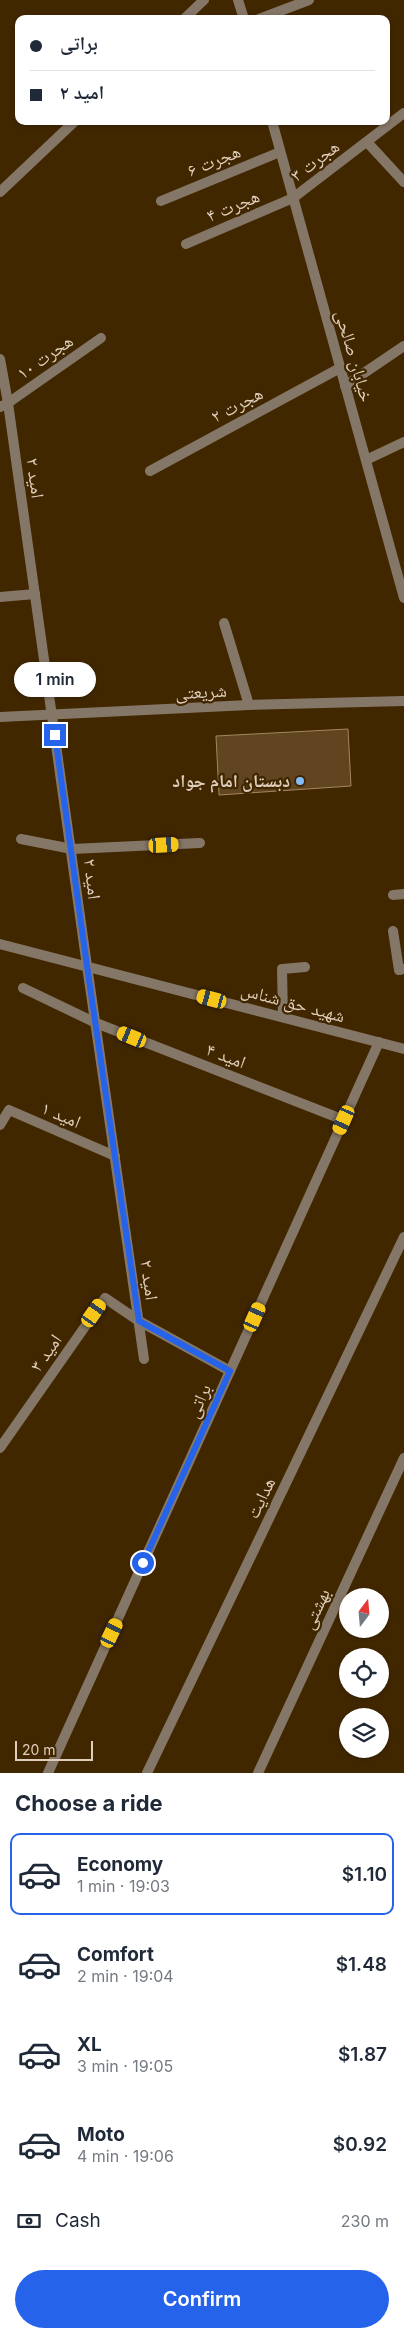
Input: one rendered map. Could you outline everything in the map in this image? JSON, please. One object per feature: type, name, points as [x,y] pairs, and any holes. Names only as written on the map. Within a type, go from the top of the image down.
[{"type":"street","points":[[188,15],[204,0]]},
{"type":"street","points":[[238,0],[243,15]]},
{"type":"street","points":[[269,15],[309,0]]},
{"type":"street","name":"هجرت ۳","points":[[390,124],[404,113]]},
{"type":"street","points":[[0,192],[71,125]]},
{"type":"street","name":"خیابان صالحی","points":[[273,125],[403,594]]},
{"type":"street","name":"هجرت ۳","points":[[293,198],[389,125]]},
{"type":"street","points":[[367,142],[404,182]]},
{"type":"street","name":"هجرت ۶","points":[[161,201],[280,152]]},
{"type":"street","name":"هجرت ۴","points":[[186,244],[293,198]]},
{"type":"street","name":"هجرت ۱۰","points":[[4,405],[101,338]]},
{"type":"street","points":[[345,386],[404,346]]},
{"type":"street","points":[[0,359],[4,405]]},
{"type":"street","name":"هجرت ۲","points":[[150,471],[340,368]]},
{"type":"street","name":"امید ۲","points":[[4,405],[53,716],[144,1359]]},
{"type":"street","points":[[366,460],[404,442]]},
{"type":"street","points":[[0,597],[35,594]]},
{"type":"street","points":[[224,623],[249,706]]},
{"type":"street","name":"شریعتی","points":[[0,717],[404,701]]},
{"type":"street","points":[[21,839],[72,849],[200,843]]},
{"type":"street","points":[[393,895],[404,894]]},
{"type":"street","points":[[393,930],[402,970]]},
{"type":"street","name":"شهید حق شناس","points":[[0,944],[404,1049]]},
{"type":"street","points":[[283,1017],[282,969],[305,967]]},
{"type":"street","name":"امید ۴","points":[[23,988],[96,1023],[344,1120]]},
{"type":"street","name":"براتی","points":[[48,1773],[379,1042]]},
{"type":"street","name":"امید ۱","points":[[0,1125],[9,1110],[115,1156]]},
{"type":"street","name":"هدایت","points":[[147,1773],[404,1237]]},
{"type":"street","name":"امید ۳","points":[[0,1448],[105,1298],[139,1321],[230,1371]]},
{"type":"street","name":"بهشتی","points":[[258,1773],[404,1458]]},
{"type":"building","points":[[348,729],[351,786],[219,795],[216,736]]},
{"type":"place","name":"دبستان امام جواد","points":[[300,781]]},
{"type":"route","points":[[55,735],[139,1321],[230,1371],[143,1563]]}]
